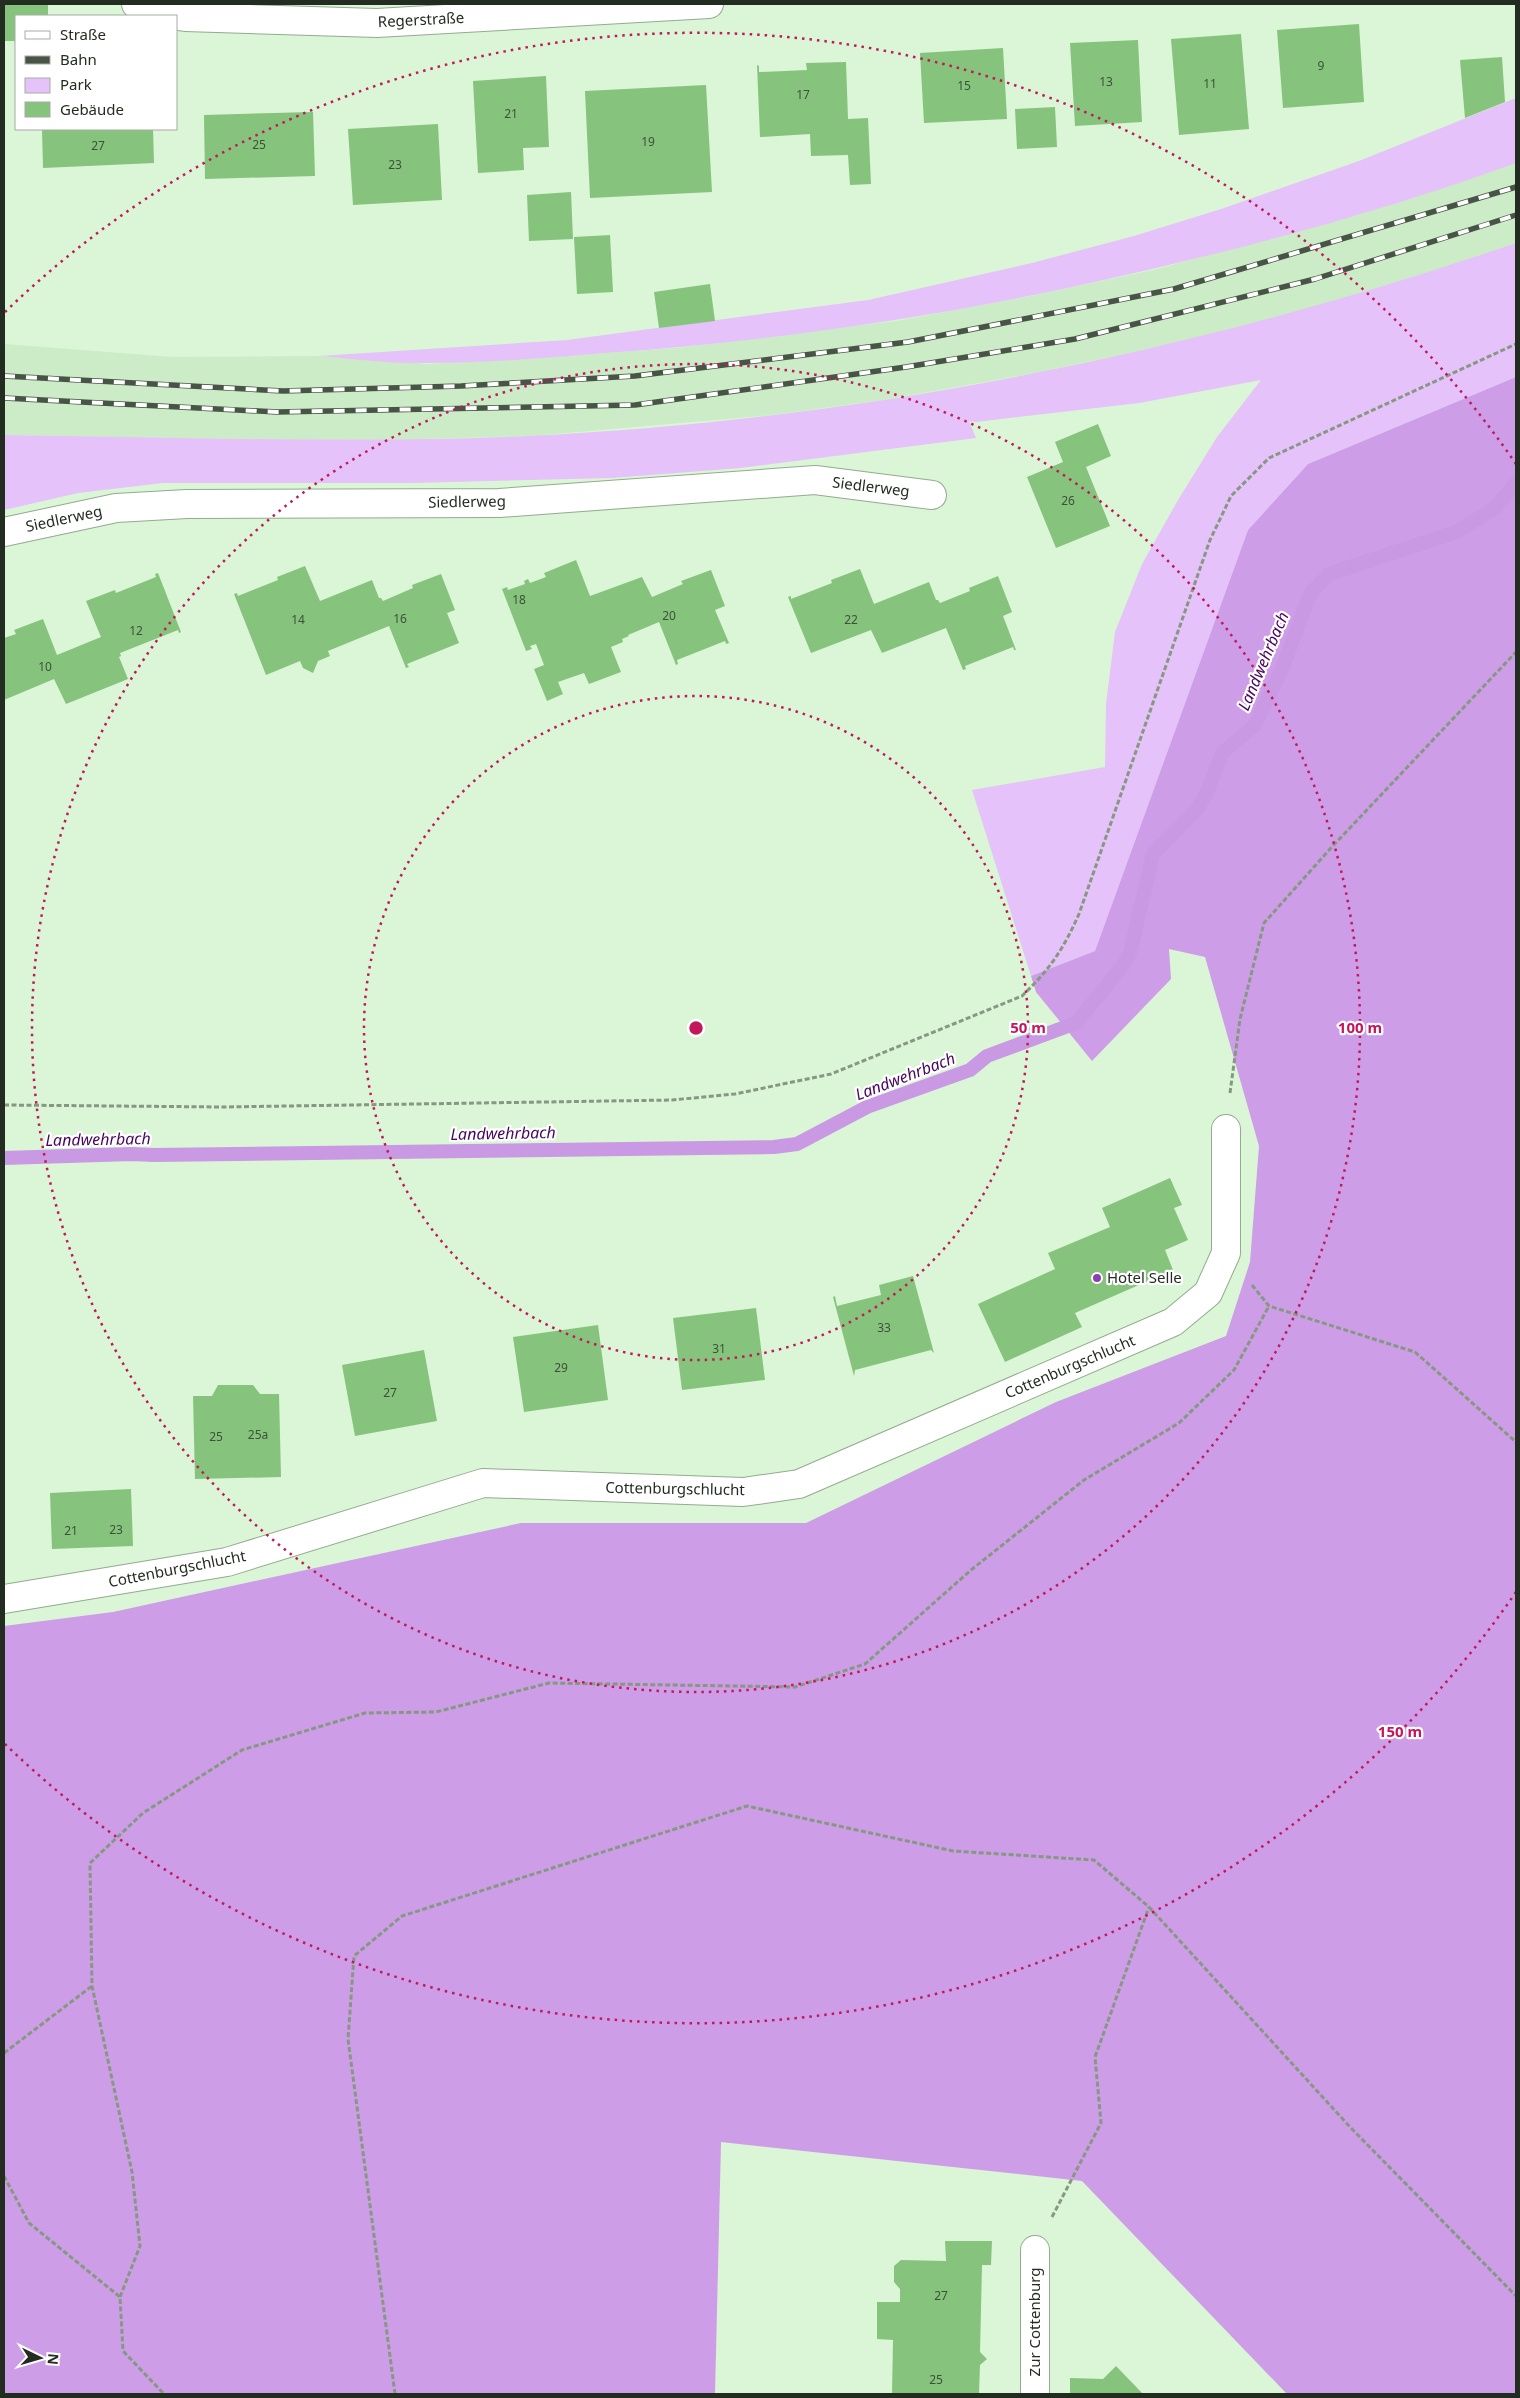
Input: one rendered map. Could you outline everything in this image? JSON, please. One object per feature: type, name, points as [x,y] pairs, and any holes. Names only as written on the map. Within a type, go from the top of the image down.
[{"type":"street","name":"Regerstraße","points":[[136,4],[150,12],[171,15]]},
{"type":"street","name":"Regerstraße","points":[[178,16],[377,23],[709,4]]},
{"type":"street","name":"Siedlerweg","points":[[4,532],[116,508],[187,504],[499,503],[815,480],[932,495]]},
{"type":"street","name":"Cottenburgschlucht","points":[[4,1599],[227,1562],[483,1483],[743,1492],[799,1484],[1173,1322],[1208,1293],[1226,1253],[1226,1128]]},
{"type":"street","name":"Zur Cottenburg","points":[[1035,2250],[1035,2394]]},
{"type":"path","points":[[4,1105],[223,1107],[672,1100],[735,1094],[831,1074],[1022,996],[1051,966],[1064,946],[1079,914],[1210,540],[1231,496],[1269,458],[1516,344]]},
{"type":"path","points":[[1226,1128],[1240,1019],[1264,924],[1337,842],[1516,652]]},
{"type":"path","points":[[1226,1253],[1270,1306],[1415,1352],[1516,1442]]},
{"type":"path","points":[[164,2394],[124,2351],[120,2297],[140,2246],[132,2172],[92,1986],[90,1863],[143,1812],[242,1750],[365,1713],[436,1712],[549,1684],[795,1688],[865,1664],[971,1570],[1084,1480],[1179,1424],[1234,1370],[1270,1306]]},
{"type":"path","points":[[395,2394],[348,2039],[354,1956],[402,1916],[747,1806],[953,1850],[1094,1860],[1149,1908],[1350,2126],[1516,2296]]},
{"type":"path","points":[[1035,2250],[1101,2123],[1095,2057],[1149,1908]]},
{"type":"path","points":[[4,2053],[92,1986]]},
{"type":"path","points":[[4,2176],[29,2222],[120,2297]]},
{"type":"shaded area","points":[[1516,163],[1516,243],[1446,267],[1317,306],[1171,344],[1035,373],[883,400],[772,415],[532,436],[350,441],[4,435],[4,344],[172,357],[319,356],[426,364],[676,348],[896,321],[1021,298],[1153,270],[1361,214]]},
{"type":"shaded area","points":[[1516,377],[1516,2394],[1287,2394],[1082,2181],[721,2142],[715,2394],[4,2394],[4,1626],[113,1612],[521,1523],[806,1523],[1056,1402],[1226,1336],[1250,1262],[1259,1146],[1205,957],[1169,949],[1171,979],[1092,1061],[1036,992],[1031,976],[1095,951],[1248,530],[1308,464]]},
{"type":"green space","points":[[1516,98],[1516,163],[1410,199],[1303,231],[1195,259],[1026,297],[847,327],[667,348],[451,363],[401,363],[319,356],[567,340],[868,300],[1032,263],[1134,236],[1221,209],[1359,161]]},
{"type":"green space","points":[[1516,243],[1516,377],[1308,464],[1248,530],[1095,951],[1031,976],[972,790],[1105,767],[1106,704],[1115,632],[1142,564],[1178,500],[1217,437],[1261,380],[1139,403],[976,422],[969,421],[976,438],[740,468],[612,478],[413,483],[163,483],[78,493],[4,510],[4,435],[397,440],[528,436],[654,428],[779,414],[904,397],[1029,374],[1152,348],[1275,317],[1396,282]]},
{"type":"building","points":[[4,4],[48,4],[48,15],[15,15],[15,41],[4,41]]},
{"type":"building","points":[[1359,24],[1364,102],[1283,108],[1277,30]]},
{"type":"building","points":[[1241,34],[1249,129],[1179,135],[1171,39]]},
{"type":"building","points":[[1138,40],[1142,122],[1075,126],[1070,43]]},
{"type":"building","points":[[1003,48],[1007,119],[924,123],[920,53]]},
{"type":"building","points":[[1502,57],[1505,102],[1465,118],[1460,60]]},
{"type":"building","points":[[846,62],[848,119],[868,118],[871,184],[850,185],[848,155],[811,156],[810,134],[760,137],[757,65],[759,66],[759,72],[807,70],[806,63]]},
{"type":"building","points":[[546,76],[549,147],[523,148],[524,170],[478,173],[473,81]]},
{"type":"building","points":[[706,85],[712,192],[590,198],[585,91]]},
{"type":"building","points":[[1055,107],[1057,147],[1017,149],[1015,109]]},
{"type":"building","points":[[313,112],[315,176],[205,179],[204,115]]},
{"type":"building","points":[[438,124],[442,200],[353,205],[348,129]]},
{"type":"building","points":[[42,130],[153,130],[154,163],[43,168]]},
{"type":"building","points":[[571,192],[573,239],[529,241],[527,195]]},
{"type":"building","points":[[610,235],[613,292],[577,294],[574,237]]},
{"type":"building","points":[[710,284],[715,321],[659,328],[654,292]]},
{"type":"building","points":[[1098,424],[1111,456],[1086,467],[1110,526],[1056,548],[1027,477],[1063,462],[1055,442]]},
{"type":"building","points":[[576,560],[590,596],[642,577],[652,597],[683,584],[681,581],[711,570],[725,606],[715,610],[729,643],[726,644],[725,641],[677,660],[678,664],[676,665],[659,622],[628,635],[622,639],[623,642],[611,647],[621,672],[589,684],[584,673],[558,682],[563,694],[547,701],[534,669],[544,665],[536,644],[530,646],[532,649],[526,651],[502,589],[507,587],[508,590],[525,584],[524,581],[528,579],[530,583],[546,577],[544,573]]},
{"type":"building","points":[[305,566],[320,601],[372,580],[379,598],[383,601],[413,588],[412,585],[441,574],[455,610],[447,613],[459,643],[407,664],[409,667],[406,668],[389,626],[328,651],[330,656],[318,661],[313,673],[303,668],[300,661],[266,675],[234,594],[237,593],[238,596],[278,580],[277,577]]},
{"type":"building","points":[[860,569],[874,604],[929,582],[936,600],[940,603],[970,591],[969,588],[998,576],[1012,612],[1003,616],[1016,650],[1013,647],[965,666],[966,669],[963,670],[946,628],[882,653],[871,630],[811,653],[788,597],[791,596],[791,599],[832,583],[831,580]]},
{"type":"building","points":[[158,573],[181,632],[179,633],[178,630],[120,653],[121,656],[119,657],[128,679],[66,704],[54,679],[4,700],[4,638],[16,634],[14,630],[43,619],[57,655],[101,637],[86,601],[115,590],[116,593],[156,577],[155,574]]},
{"type":"building","name":"Hotel Selle","points":[[1170,1178],[1182,1205],[1174,1208],[1188,1240],[1165,1250],[1173,1270],[1075,1313],[1082,1327],[1005,1362],[978,1304],[1055,1269],[1048,1253],[1110,1227],[1102,1208]]},
{"type":"building","points":[[913,1276],[934,1353],[931,1350],[855,1370],[854,1376],[833,1297],[835,1296],[837,1306],[881,1295],[879,1285]]},
{"type":"building","points":[[756,1308],[765,1380],[682,1390],[673,1318]]},
{"type":"building","points":[[598,1325],[608,1400],[524,1412],[513,1337]]},
{"type":"building","points":[[424,1350],[437,1421],[355,1436],[342,1365]]},
{"type":"building","points":[[218,1385],[253,1385],[260,1394],[279,1394],[281,1477],[195,1479],[193,1396],[212,1396]]},
{"type":"building","points":[[131,1489],[133,1546],[52,1549],[50,1493]]},
{"type":"building","points":[[945,2241],[992,2241],[991,2265],[982,2265],[980,2352],[987,2359],[980,2365],[979,2394],[892,2394],[893,2340],[877,2339],[877,2302],[900,2302],[900,2289],[894,2282],[894,2266],[901,2260],[946,2261]]},
{"type":"building","points":[[1116,2366],[1143,2394],[1070,2394],[1070,2378],[1103,2379]]},
{"type":"waterway","name":"Landwehrbach","points":[[4,1158],[132,1154],[774,1147],[797,1144],[867,1107],[970,1070],[987,1056],[1076,1023],[1122,967],[1130,953],[1153,854],[1197,809],[1206,795],[1222,753],[1255,725],[1282,669],[1310,594],[1329,574],[1456,532],[1495,508],[1516,483]]},
{"type":"railway","points":[[4,376],[283,391],[461,386],[635,376],[908,342],[1174,289],[1516,187]]},
{"type":"railway","points":[[4,398],[277,412],[635,405],[906,367],[1075,339],[1315,279],[1516,215]]},
{"type":"place","name":"Hotel Selle","points":[[1097,1278]]}]
